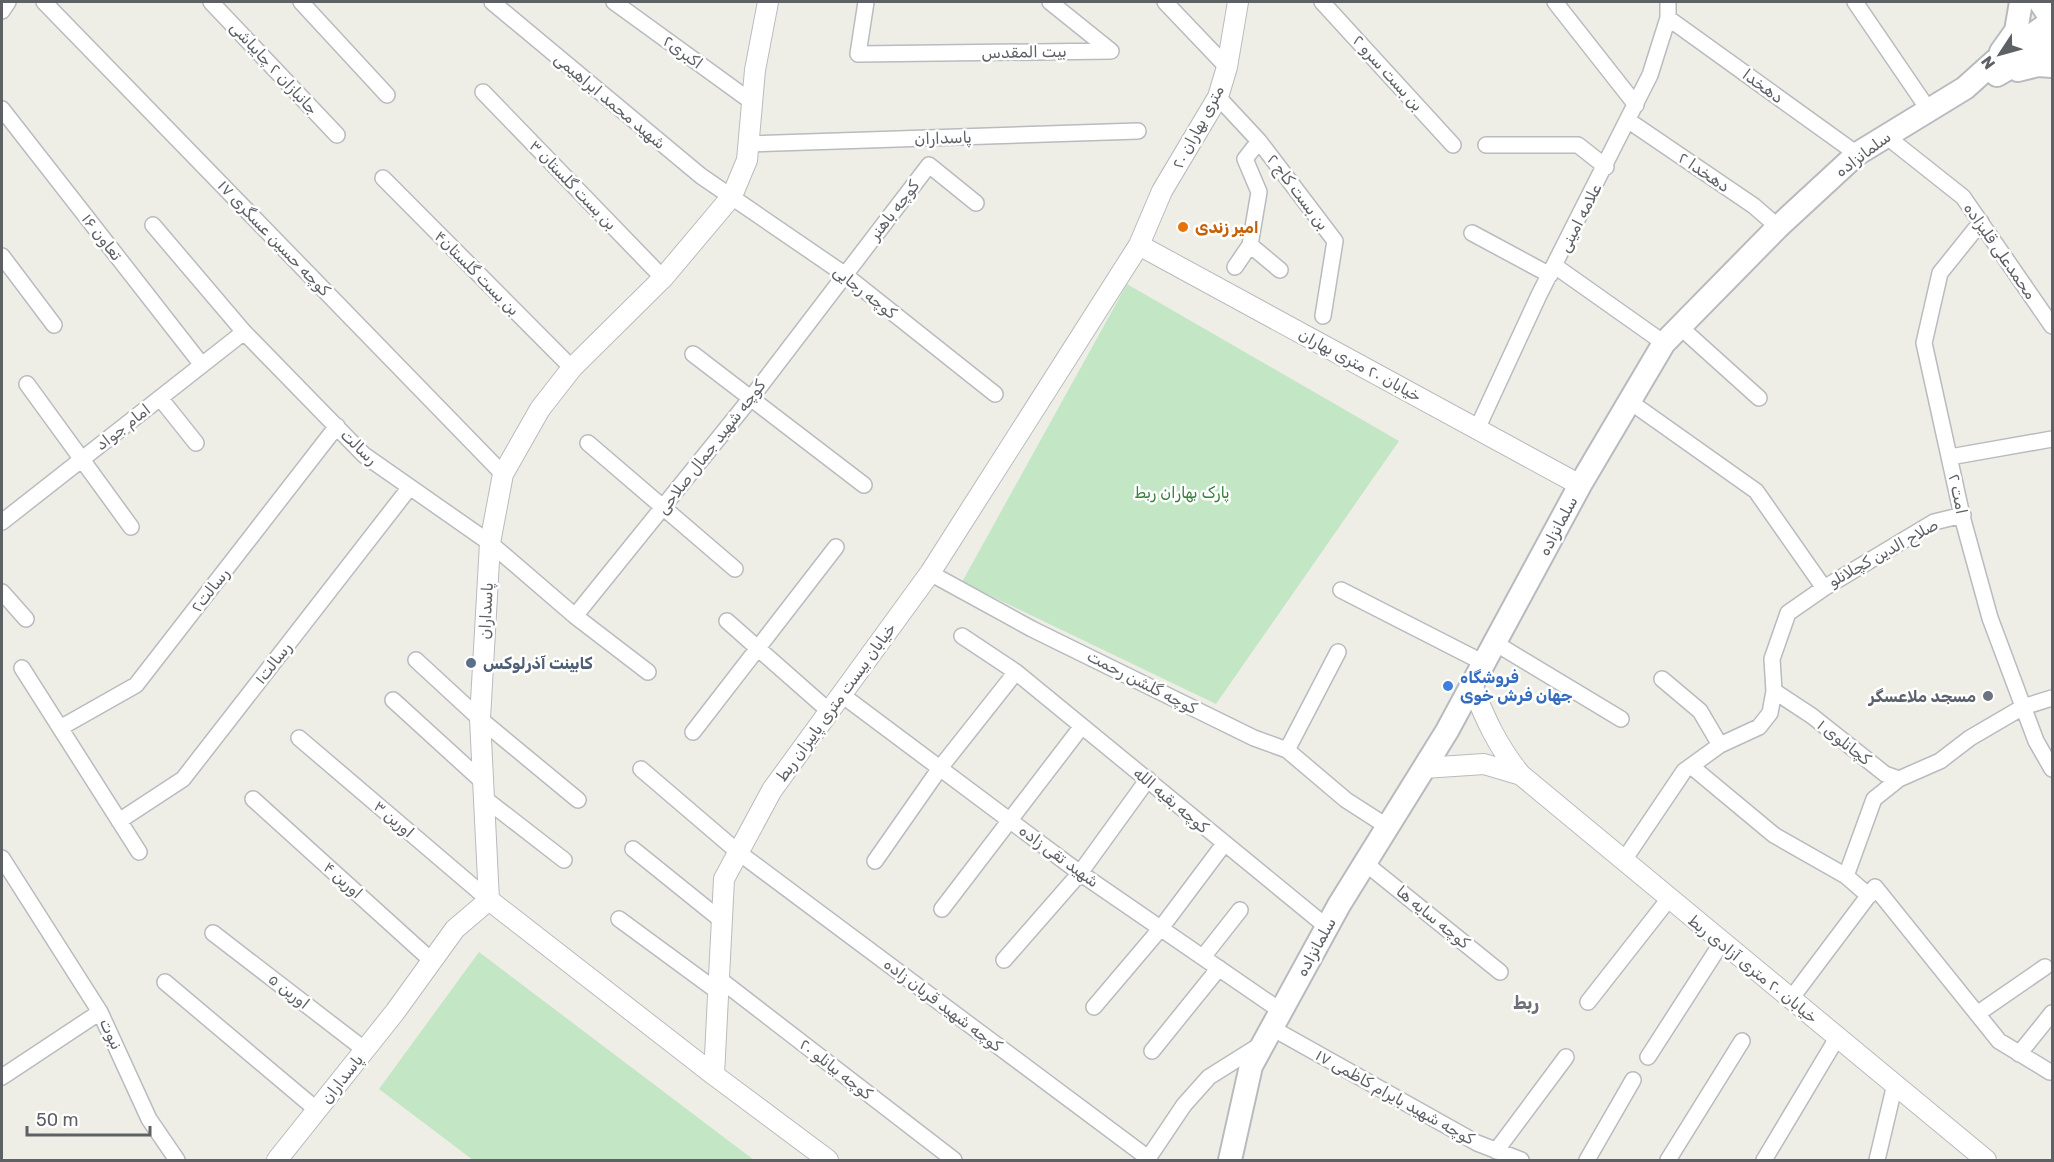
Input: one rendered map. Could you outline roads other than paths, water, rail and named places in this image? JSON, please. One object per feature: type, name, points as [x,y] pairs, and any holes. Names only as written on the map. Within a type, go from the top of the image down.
[{"type":"main road","points":[[1998,67],[2016,31],[2021,2]]},
{"type":"main road","points":[[1998,67],[2052,20],[2040,2]]},
{"type":"main road","points":[[1998,67],[2052,43]]},
{"type":"main road","points":[[1998,67],[2052,66]]},
{"type":"main road","name":"سلمانزاده","points":[[1230,1161],[1251,1066],[1327,927],[1472,685],[1580,485],[1664,343],[1778,227],[1857,154],[1998,67]]},
{"type":"street","points":[[2,11],[8,2]]},
{"type":"street","name":"کوچه حسین عسگری ۱۷","points":[[44,2],[503,474]]},
{"type":"street","name":"جانبازان ۲ چایباشی","points":[[211,2],[337,135]]},
{"type":"street","points":[[301,2],[387,95]]},
{"type":"street","name":"شهید محمد ابراهیمی","points":[[492,2],[701,176],[732,196]]},
{"type":"street","name":"اکبری۲","points":[[614,2],[752,102]]},
{"type":"street","name":"پاسداران","points":[[278,1161],[365,1050],[455,929],[489,900],[480,718],[490,543],[503,474],[540,409],[572,368],[663,278],[732,196],[747,160],[755,70],[768,2]]},
{"type":"street","name":"بیت المقدس","points":[[866,2],[858,54],[1111,51],[1050,2]]},
{"type":"street","points":[[1165,2],[1227,67]]},
{"type":"street","name":"۲۰ متری بهاران","points":[[1139,245],[1162,191],[1218,97],[1227,67],[1238,2]]},
{"type":"street","name":"بن بست سرو ۲","points":[[1322,2],[1453,145]]},
{"type":"street","points":[[1555,2],[1636,105]]},
{"type":"street","name":"علامه امینی","points":[[1477,429],[1552,271],[1650,75],[1668,18],[1668,2]]},
{"type":"street","points":[[1855,2],[1928,109]]},
{"type":"street","name":"دهخدا","points":[[1668,18],[1857,154]]},
{"type":"street","name":"بن بست گلستان ۳","points":[[483,92],[663,278]]},
{"type":"street","name":"بن بست کاج ۲","points":[[1218,97],[1259,141],[1335,241],[1323,316]]},
{"type":"street","name":"تعاون ۱۶","points":[[2,109],[202,365]]},
{"type":"street","name":"دهخدا ۲","points":[[1629,121],[1754,206],[1778,227]]},
{"type":"street","name":"پاسداران","points":[[748,144],[1138,131]]},
{"type":"street","name":"محمدعلی قلیزاده","points":[[1886,136],[1963,197],[2052,326]]},
{"type":"street","points":[[1235,267],[1250,245],[1259,192],[1245,159],[1259,141]]},
{"type":"street","points":[[1486,145],[1578,145],[1606,167]]},
{"type":"street","name":"کوچه باهنر","points":[[844,274],[929,165],[976,203]]},
{"type":"street","name":"بن بست گلستان۴","points":[[383,178],[572,368]]},
{"type":"street","name":"کوچه رجایی","points":[[732,196],[844,274],[995,394]]},
{"type":"street","name":"امت ۲","points":[[1981,222],[1940,273],[1924,344],[1963,515],[1990,618],[2036,741],[2052,769]]},
{"type":"street","name":"رسالت","points":[[153,225],[244,332],[364,455],[490,543],[575,616],[648,672]]},
{"type":"street","points":[[1472,233],[1552,271],[1664,343]]},
{"type":"street","name":"خیابان ۲۰ متری بهاران","points":[[1139,245],[1580,485]]},
{"type":"street","name":"خیابان بیست متری پاییزان ربط","points":[[714,1075],[724,879],[772,790],[930,573],[1139,245]]},
{"type":"street","points":[[1250,245],[1280,270]]},
{"type":"street","points":[[2,256],[54,325]]},
{"type":"street","name":"کوچه شهید جمال صلاحی","points":[[575,616],[751,398],[844,274]]},
{"type":"street","points":[[1679,326],[1759,398]]},
{"type":"street","name":"امام جواد","points":[[2,522],[244,332]]},
{"type":"street","points":[[693,354],[864,485]]},
{"type":"street","points":[[27,384],[131,527]]},
{"type":"street","points":[[160,398],[196,442]]},
{"type":"street","name":"صلاح الدین کچلانلو","points":[[1629,401],[1756,491],[1824,588],[1934,522],[1963,515]]},
{"type":"street","name":"رسالت۲","points":[[60,728],[136,685],[337,426]]},
{"type":"street","points":[[1950,457],[2052,439]]},
{"type":"street","points":[[588,443],[735,569]]},
{"type":"street","name":"رسالت۱","points":[[119,821],[183,779],[410,487]]},
{"type":"street","points":[[693,732],[759,650],[836,547]]},
{"type":"street","name":"کوچه گلشن رحمت","points":[[930,573],[1032,628],[1254,738],[1287,750],[1346,800],[1388,827]]},
{"type":"street","points":[[1624,860],[1684,771],[1720,745],[1760,727],[1770,713],[1774,691],[1772,659],[1788,613],[1824,588]]},
{"type":"street","points":[[1341,590],[1489,653],[1621,719]]},
{"type":"street","points":[[2,592],[26,619]]},
{"type":"street","points":[[727,621],[829,711]]},
{"type":"street","name":"کوچه بقیه الله","points":[[962,636],[1016,672],[1327,927]]},
{"type":"street","points":[[1287,750],[1338,652]]},
{"type":"street","points":[[416,660],[480,718],[578,800]]},
{"type":"street","points":[[22,668],[139,852]]},
{"type":"street","points":[[875,861],[940,768],[1016,672]]},
{"type":"street","points":[[1662,679],[1700,711],[1720,745]]},
{"type":"street","points":[[1472,685],[1486,724],[1500,749],[1521,775]]},
{"type":"street","name":"کچانلوی ۱","points":[[1774,691],[1812,716],[1885,774],[1899,779]]},
{"type":"street","name":"شهید تقی زاده","points":[[842,695],[1080,873],[1219,968],[1272,1027]]},
{"type":"street","points":[[1846,876],[1874,798],[1899,779],[1940,761],[1970,738],[2023,707],[2052,698]]},
{"type":"street","points":[[393,700],[483,790],[564,860]]},
{"type":"street","points":[[942,909],[1082,726]]},
{"type":"street","name":"اورین ۳","points":[[299,738],[489,900]]},
{"type":"street","points":[[1424,768],[1484,764],[1521,775]]},
{"type":"street","points":[[1691,766],[1774,835],[1846,876],[1869,896]]},
{"type":"street","name":"کوچه شهید قربان زاده","points":[[641,769],[738,852],[1147,1159]]},
{"type":"street","name":"خیابان ۲۰ متری آزادی ربط","points":[[1521,775],[1624,860],[1668,900],[1986,1161]]},
{"type":"street","points":[[1004,960],[1080,873],[1148,779]]},
{"type":"street","name":"اورین ۴","points":[[253,799],[432,961]]},
{"type":"street","points":[[1094,1007],[1161,928],[1224,844]]},
{"type":"street","points":[[633,849],[721,920]]},
{"type":"street","points":[[2,858],[100,1012]]},
{"type":"street","name":"کوچه سایه ها","points":[[1365,863],[1500,972]]},
{"type":"street","points":[[1790,1000],[1875,887],[1999,1041],[2050,1072]]},
{"type":"street","points":[[489,900],[828,1161]]},
{"type":"street","points":[[1588,1002],[1668,900]]},
{"type":"street","points":[[1203,957],[1240,910]]},
{"type":"street","name":"کوچه بیانلو ۲۰","points":[[619,919],[717,985],[954,1161]]},
{"type":"street","name":"اورین ۵","points":[[213,933],[365,1050]]},
{"type":"street","points":[[1648,1057],[1722,942]]},
{"type":"street","points":[[1977,1014],[2045,967]]},
{"type":"street","points":[[1152,1051],[1219,968]]},
{"type":"street","points":[[165,982],[317,1110]]},
{"type":"street","name":"نبوت","points":[[2,1077],[100,1012],[150,1119],[177,1161]]},
{"type":"street","points":[[2019,1054],[2052,1013]]},
{"type":"street","points":[[1147,1159],[1184,1105],[1209,1077],[1272,1027]]},
{"type":"street","name":"کوچه شهید بایرام کاظمی ۱۷","points":[[1272,1027],[1477,1143],[1521,1161]]},
{"type":"street","points":[[1764,1161],[1837,1038]]},
{"type":"street","points":[[1668,1161],[1742,1041]]},
{"type":"street","points":[[1496,1150],[1566,1057]]},
{"type":"street","points":[[1587,1161],[1633,1080]]},
{"type":"street","points":[[1877,1161],[1895,1084]]},
{"type":"place","name":"امیر زندی","points":[[1183,227]]},
{"type":"place","name":"کابینت آذرلوکس","points":[[471,663]]},
{"type":"place","name":"فروشگاه جهان فرش خوی","points":[[1448,686]]},
{"type":"place","name":"مسجد ملاعسگر","points":[[1988,696]]},
{"type":"district","name":"ربط","points":[[1526,1003]]},
{"type":"park label","name":"پارک بهاران ربط","points":[[1182,492]]}]
